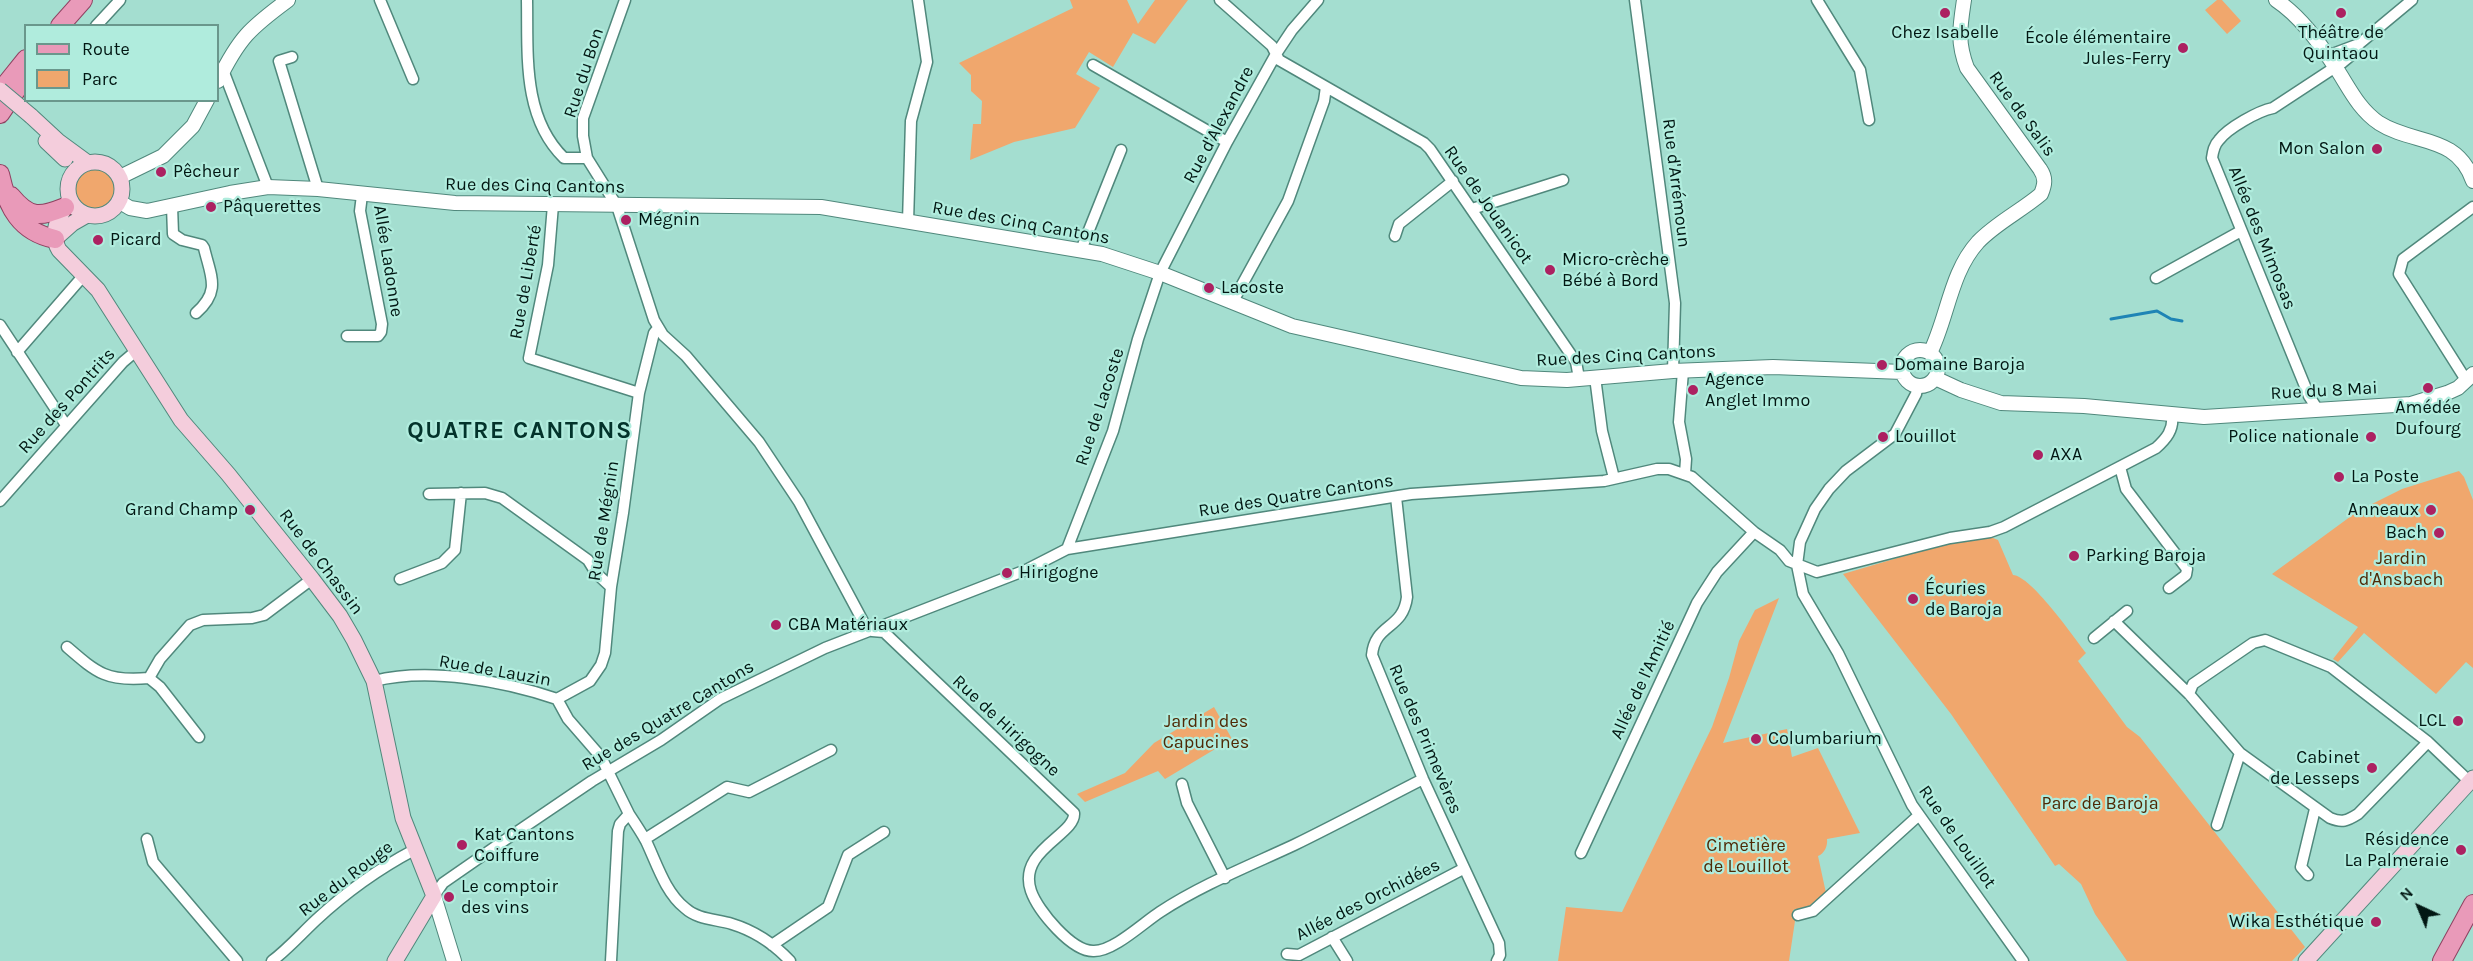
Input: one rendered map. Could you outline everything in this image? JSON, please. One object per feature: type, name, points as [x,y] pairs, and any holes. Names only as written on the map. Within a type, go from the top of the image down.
[{"type":"main road","points":[[62,24],[83,0]]},
{"type":"main road","points":[[0,114],[3,95],[24,62]]},
{"type":"main road","points":[[0,125],[3,95],[24,78]]},
{"type":"main road","points":[[3,95],[65,159]]},
{"type":"main road","points":[[28,120],[88,163]]},
{"type":"main road","points":[[55,239],[56,223],[68,203],[70,178],[58,141]]},
{"type":"main road","points":[[68,203],[87,215],[102,216],[116,208],[123,194],[120,177],[110,166],[103,163],[88,163],[75,171],[70,178]]},
{"type":"main road","points":[[1,181],[13,199],[36,215],[47,215],[68,203]]},
{"type":"main road","points":[[1,181],[8,203],[19,220],[36,234],[55,239]]},
{"type":"main road","points":[[55,239],[72,223],[87,215]]},
{"type":"main road","name":"Rue de Chassin","points":[[55,239],[59,250],[108,303],[181,420],[232,479],[340,616],[374,681],[386,730],[395,789],[407,831],[434,896]]},
{"type":"main road","points":[[2306,961],[2472,780]]},
{"type":"main road","points":[[395,961],[434,896]]},
{"type":"main road","points":[[2442,961],[2473,904]]},
{"type":"street","points":[[98,24],[120,0]]},
{"type":"street","points":[[268,187],[220,75],[235,47],[244,36],[259,21],[288,0]]},
{"type":"street","points":[[380,0],[413,79]]},
{"type":"street","points":[[527,0],[529,76],[535,112],[555,150],[564,158],[587,158]]},
{"type":"street","name":"Rue du Bon","points":[[587,158],[583,118],[625,0]]},
{"type":"street","points":[[908,222],[911,121],[927,62],[918,0]]},
{"type":"street","name":"Rue de Jouanicot","points":[[1220,0],[1272,46],[1279,60],[1424,143],[1453,181],[1576,362],[1579,378]]},
{"type":"street","name":"Rue d'Alexandre","points":[[1160,273],[1227,142],[1276,54],[1292,30],[1318,0]]},
{"type":"street","name":"Rue d'Arrémoun","points":[[1635,0],[1675,303],[1679,422],[1686,459],[1685,474]]},
{"type":"street","points":[[1817,0],[1860,70],[1869,120]]},
{"type":"street","name":"Rue de Salis","points":[[1930,353],[1959,272],[1969,254],[1988,233],[2041,194],[2044,184],[2044,176],[2040,169],[1967,68],[1960,50],[1959,31],[1964,0]]},
{"type":"street","points":[[2276,0],[2294,13],[2331,61],[2349,91],[2368,113],[2379,123],[2452,151],[2467,166],[2473,181]]},
{"type":"street","name":"Allée des Mimosas","points":[[2318,410],[2309,396],[2212,158],[2217,141],[2263,110],[2272,108],[2331,61],[2354,53],[2359,44],[2412,0]]},
{"type":"street","points":[[292,57],[279,61],[318,189]]},
{"type":"street","points":[[1093,65],[1227,142]]},
{"type":"street","points":[[1232,303],[1288,201],[1326,87]]},
{"type":"street","points":[[120,177],[164,156],[193,126],[206,102]]},
{"type":"street","points":[[1080,250],[1122,150]]},
{"type":"street","name":"Rue de Hirigogne","points":[[587,158],[617,206],[658,328],[686,356],[759,442],[799,502],[866,625],[872,631],[884,632],[1074,813],[1072,823],[1038,856],[1031,868],[1029,878],[1035,898],[1067,940],[1075,946],[1092,951],[1110,947],[1178,900],[1424,779]]},
{"type":"street","points":[[1472,209],[1563,180]]},
{"type":"street","points":[[1395,236],[1399,224],[1453,181]]},
{"type":"street","name":"Rue des Cinq Cantons","points":[[120,202],[130,208],[147,211],[268,187],[318,189],[455,203],[821,207],[1102,254],[1160,273],[1292,326],[1521,378],[1579,378],[1773,367],[1903,372]]},
{"type":"street","name":"Allée Ladonne","points":[[347,336],[378,336],[381,332],[360,211],[362,195]]},
{"type":"street","name":"Rue de Liberté","points":[[553,205],[548,265],[529,358],[639,393]]},
{"type":"street","points":[[172,206],[173,234],[182,240],[202,245],[206,256],[212,295],[196,313]]},
{"type":"street","points":[[2471,377],[2399,274],[2403,259],[2473,207]]},
{"type":"street","points":[[2156,278],[2241,231]]},
{"type":"street","name":"Rue de Lacoste","points":[[1067,549],[1113,431],[1138,339],[1160,273]]},
{"type":"street","points":[[17,352],[84,275]]},
{"type":"street","points":[[0,325],[66,425]]},
{"type":"street","name":"Rue de Mégnin","points":[[557,699],[590,681],[601,665],[639,393],[654,333],[658,328]]},
{"type":"street","points":[[1925,350],[1930,353],[1938,367],[1935,378],[1927,384],[1918,385],[1908,381],[1903,372],[1904,360],[1913,352],[1925,350]]},
{"type":"street","name":"Rue des Pontrits","points":[[0,501],[66,425],[136,351]]},
{"type":"street","points":[[1595,377],[1602,431],[1614,478]]},
{"type":"street","name":"Rue du 8 Mai","points":[[2172,415],[2204,417],[2425,402],[2447,393],[2471,377]]},
{"type":"street","points":[[1685,474],[1754,532],[1780,550],[1789,561],[1817,572],[1950,538],[1990,532],[2156,448],[2168,437],[2173,421],[2172,415],[2084,406],[2001,403],[1961,390],[1935,378]]},
{"type":"street","points":[[1797,565],[1800,542],[1815,509],[1846,471],[1895,434],[1916,394],[1918,385]]},
{"type":"street","points":[[2120,467],[2126,489],[2187,569],[2186,575],[2169,588]]},
{"type":"street","name":"Rue des Quatre Cantons","points":[[434,896],[443,883],[606,771],[661,740],[720,699],[825,648],[1026,570],[1067,549],[1396,497],[1604,481],[1669,469],[1685,474]]},
{"type":"street","points":[[400,579],[442,563],[455,550],[461,493]]},
{"type":"street","points":[[429,494],[485,493],[502,498],[588,560],[596,573],[611,587]]},
{"type":"street","name":"Rue des Primevères","points":[[1396,497],[1407,597],[1406,608],[1398,620],[1377,637],[1372,655],[1463,869],[1499,943],[1500,952],[1497,961]]},
{"type":"street","name":"Allée de l'Amitié","points":[[1581,853],[1697,603],[1717,572],[1754,532]]},
{"type":"street","name":"Rue de Louillot","points":[[1797,565],[1803,594],[1838,653],[1918,816],[2023,961]]},
{"type":"street","points":[[149,678],[160,658],[190,625],[203,620],[252,618],[264,615],[312,579]]},
{"type":"street","points":[[2094,638],[2127,611]]},
{"type":"street","points":[[2114,621],[2189,694],[2240,753],[2315,809],[2339,822],[2348,821],[2358,814],[2428,742]]},
{"type":"street","points":[[2189,694],[2193,684],[2253,643],[2265,640],[2331,667],[2428,742],[2472,780]]},
{"type":"street","points":[[67,647],[92,669],[112,678],[130,680],[149,678],[160,687],[199,737]]},
{"type":"street","name":"Rue de Lauzin","points":[[374,681],[419,675],[454,678],[526,690],[557,699],[568,719],[601,757],[606,771],[645,839],[668,887],[686,909],[696,916],[747,930],[772,945],[790,961]]},
{"type":"street","points":[[645,839],[727,787],[748,792],[831,750]]},
{"type":"street","points":[[2217,825],[2240,753]]},
{"type":"street","points":[[1182,784],[1187,803],[1225,878]]},
{"type":"street","points":[[2308,875],[2301,867],[2315,809]]},
{"type":"street","points":[[612,961],[618,831],[620,824],[629,814]]},
{"type":"street","points":[[1798,915],[1813,911],[1918,816]]},
{"type":"street","points":[[772,945],[828,907],[848,855],[884,832]]},
{"type":"street","points":[[147,839],[153,862],[237,961]]},
{"type":"street","name":"Rue du Rouge","points":[[272,961],[348,893],[414,850]]},
{"type":"street","name":"Allée des Orchidées","points":[[1287,954],[1299,955],[1463,869]]},
{"type":"street","name":"Rue de Chassin","points":[[434,896],[454,961]]},
{"type":"street","points":[[1332,937],[1347,961]]},
{"type":"green space","points":[[1070,0],[1127,0],[1138,24],[1155,0],[1188,0],[1155,44],[1133,33],[1113,67],[1089,52],[1076,74],[1100,88],[1075,128],[1014,142],[970,160],[973,124],[981,124],[982,101],[971,91],[971,75],[959,63],[1073,8]]},
{"type":"green space","points":[[2217,0],[2222,0],[2241,21],[2227,34],[2205,10]]},
{"type":"green space","points":[[95,169],[110,175],[116,190],[110,205],[95,211],[80,205],[74,190],[80,175]]},
{"type":"green space","name":"Jardin d'Ansbach","points":[[2459,471],[2464,477],[2473,500],[2473,668],[2466,662],[2436,694],[2364,633],[2338,662],[2333,659],[2358,627],[2272,574],[2358,511],[2402,489]]},
{"type":"green space","name":"Parc de Baroja","points":[[1972,536],[1988,536],[1998,540],[2013,575],[2021,578],[2041,596],[2072,634],[2086,653],[2078,661],[2127,727],[2140,737],[2305,947],[2292,961],[2127,961],[2095,914],[2081,884],[2059,864],[2055,866],[1951,714],[1843,574]]},
{"type":"green space","name":"Cimetière de Louillot","points":[[1779,598],[1723,743],[1787,729],[1792,757],[1818,748],[1860,833],[1827,839],[1825,849],[1818,856],[1826,893],[1809,906],[1793,910],[1795,921],[1789,961],[1558,961],[1566,907],[1622,912],[1712,727],[1739,641],[1755,610]]},
{"type":"green space","name":"Jardin des Capucines","points":[[1214,707],[1232,739],[1165,779],[1158,771],[1085,802],[1077,794],[1125,773],[1154,743]]},
{"type":"waterway","points":[[2111,319],[2157,311],[2171,319],[2182,321]]},
{"type":"place","name":"Chez Isabelle","points":[[1945,13]]},
{"type":"place","name":"Théâtre de Quintaou","points":[[2341,13]]},
{"type":"place","name":"École élémentaire Jules-Ferry","points":[[2183,48]]},
{"type":"place","name":"Mon Salon","points":[[2377,149]]},
{"type":"place","name":"Pêcheur","points":[[161,172]]},
{"type":"place","name":"Pâquerettes","points":[[211,207]]},
{"type":"place","name":"Mégnin","points":[[626,220]]},
{"type":"place","name":"Picard","points":[[98,240]]},
{"type":"place","name":"Micro-crèche Bébé à Bord","points":[[1550,270]]},
{"type":"place","name":"Lacoste","points":[[1209,288]]},
{"type":"place","name":"Domaine Baroja","points":[[1882,365]]},
{"type":"place","name":"Amédée Dufourg","points":[[2428,388]]},
{"type":"place","name":"Agence Anglet Immo","points":[[1693,390]]},
{"type":"place","name":"Louillot","points":[[1883,437]]},
{"type":"place","name":"Police nationale","points":[[2371,437]]},
{"type":"place","name":"AXA","points":[[2038,455]]},
{"type":"place","name":"La Poste","points":[[2339,477]]},
{"type":"place","name":"Grand Champ","points":[[250,510]]},
{"type":"place","name":"Anneaux","points":[[2431,510]]},
{"type":"place","name":"Bach","points":[[2439,533]]},
{"type":"place","name":"Parking Baroja","points":[[2074,556]]},
{"type":"place","name":"Hirigogne","points":[[1007,573]]},
{"type":"place","name":"Écuries de Baroja","points":[[1913,599]]},
{"type":"place","name":"CBA Matériaux","points":[[776,625]]},
{"type":"place","name":"LCL","points":[[2458,721]]},
{"type":"place","name":"Columbarium","points":[[1756,739]]},
{"type":"place","name":"Cabinet de Lesseps","points":[[2372,768]]},
{"type":"place","name":"Kat Cantons Coiffure","points":[[462,845]]},
{"type":"place","name":"Résidence La Palmeraie","points":[[2461,850]]},
{"type":"place","name":"Le comptoir des vins","points":[[449,897]]},
{"type":"place","name":"Wika Esthétique","points":[[2376,922]]},
{"type":"district","name":"QUATRE CANTONS","points":[[520,431]]}]
